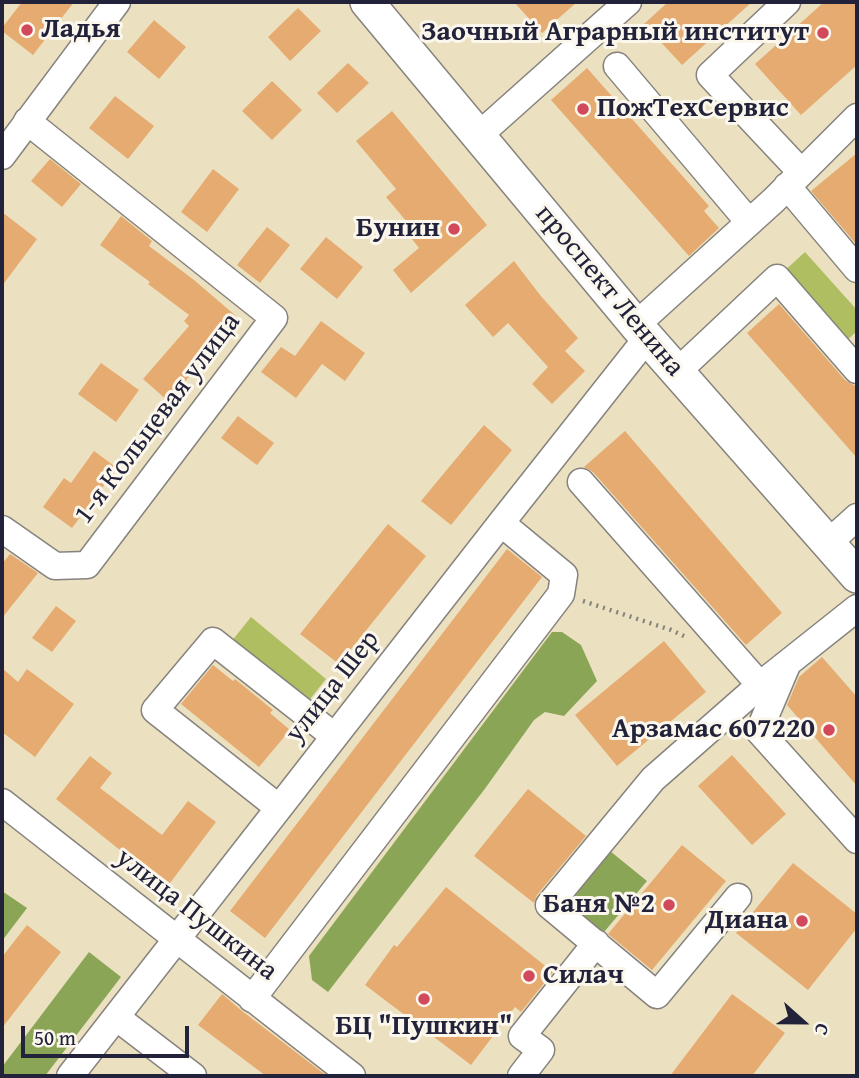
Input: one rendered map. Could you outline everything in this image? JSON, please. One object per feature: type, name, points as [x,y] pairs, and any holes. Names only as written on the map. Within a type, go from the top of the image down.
[{"type":"main road","name":"проспект Ленина","points":[[367,2],[642,332],[857,576]]},
{"type":"street","points":[[2,156],[117,2]]},
{"type":"street","points":[[478,136],[628,2]]},
{"type":"street","points":[[787,2],[710,75],[794,179],[857,269]]},
{"type":"street","points":[[617,66],[749,222]]},
{"type":"street","name":"улица Шер","points":[[70,1076],[501,523],[642,332],[749,222],[857,117]]},
{"type":"street","name":"1-я Кольцевая улица","points":[[2,529],[55,566],[87,565],[274,318],[27,121]]},
{"type":"street","points":[[677,372],[777,278],[857,370]]},
{"type":"street","points":[[581,482],[760,685]]},
{"type":"street","points":[[828,543],[857,517]]},
{"type":"street","points":[[252,999],[561,594],[564,575],[501,523]]},
{"type":"street","points":[[738,897],[657,995],[549,905],[653,779],[760,685],[857,608]]},
{"type":"street","points":[[279,808],[155,710],[214,641],[334,736]]},
{"type":"street","points":[[788,663],[759,731],[857,840]]},
{"type":"street","name":"улица Пушкина","points":[[2,802],[352,1076]]},
{"type":"street","points":[[521,1076],[541,1050],[522,1036],[596,943]]},
{"type":"street","points":[[116,1017],[193,1076]]},
{"type":"path","points":[[561,594],[671,630],[692,641]]},
{"type":"green space","points":[[805,252],[857,310],[857,331],[843,344],[781,274]]},
{"type":"green space","points":[[251,617],[326,679],[307,703],[231,642]]},
{"type":"green space","points":[[552,632],[562,632],[581,645],[597,681],[564,716],[545,712],[534,720],[484,790],[328,992],[312,980],[309,956]]},
{"type":"green space","points":[[610,851],[647,881],[599,938],[557,903]]},
{"type":"green space","points":[[2,891],[27,908],[2,941]]},
{"type":"green space","points":[[89,952],[121,977],[45,1076],[2,1076],[2,1067]]},
{"type":"building","name":"Ладья","points":[[22,2],[74,2],[33,55],[2,31]]},
{"type":"building","points":[[514,2],[577,2],[542,33]]},
{"type":"building","points":[[668,2],[752,2],[682,65],[644,24]]},
{"type":"building","name":"Заочный Аграрный институт","points":[[824,2],[857,2],[857,65],[801,115],[755,64]]},
{"type":"building","points":[[298,8],[321,31],[290,61],[268,37]]},
{"type":"building","points":[[154,20],[186,47],[159,79],[127,52]]},
{"type":"building","points":[[348,63],[369,83],[337,113],[317,93]]},
{"type":"building","points":[[587,68],[709,206],[704,211],[719,228],[689,256],[551,100]]},
{"type":"building","points":[[272,81],[302,110],[272,140],[242,111]]},
{"type":"building","points":[[115,96],[154,126],[128,159],[89,128]]},
{"type":"building","points":[[392,111],[487,225],[411,293],[393,270],[419,248],[412,239],[417,234],[386,197],[396,189],[356,141]]},
{"type":"building","points":[[857,153],[857,245],[811,191]]},
{"type":"building","points":[[50,159],[81,184],[62,207],[31,181]]},
{"type":"building","points":[[213,169],[239,189],[207,232],[181,212]]},
{"type":"building","points":[[2,212],[37,239],[2,286]]},
{"type":"building","points":[[121,216],[152,241],[149,246],[236,316],[191,368],[194,371],[168,401],[143,379],[189,326],[184,321],[189,315],[100,245]]},
{"type":"building","points":[[267,227],[290,245],[260,283],[237,265]]},
{"type":"building","points":[[326,237],[363,267],[337,299],[300,269]]},
{"type":"building","points":[[514,261],[578,338],[565,351],[585,371],[552,404],[532,384],[548,367],[508,323],[493,337],[465,305]]},
{"type":"building","points":[[779,304],[845,380],[857,387],[857,458],[747,333]]},
{"type":"building","points":[[321,321],[365,353],[345,381],[322,364],[296,398],[261,372],[281,347],[295,356]]},
{"type":"building","points":[[101,363],[139,390],[116,422],[78,394]]},
{"type":"building","points":[[238,416],[274,443],[257,465],[221,438]]},
{"type":"building","points":[[484,425],[512,450],[451,525],[421,501]]},
{"type":"building","points":[[625,431],[782,613],[746,645],[593,472],[584,467]]},
{"type":"building","points":[[94,451],[117,468],[72,528],[43,507],[64,478],[71,483]]},
{"type":"building","points":[[388,524],[426,556],[339,664],[300,634]]},
{"type":"building","points":[[507,549],[542,577],[265,938],[230,911]]},
{"type":"building","points":[[10,554],[38,573],[2,618],[2,564]]},
{"type":"building","points":[[56,606],[76,621],[52,652],[32,638]]},
{"type":"building","points":[[664,641],[706,692],[617,766],[575,715]]},
{"type":"building","points":[[822,657],[857,697],[857,786],[787,705],[799,677]]},
{"type":"building","points":[[213,665],[273,710],[270,713],[290,730],[259,767],[181,704]]},
{"type":"building","points":[[2,668],[18,682],[27,669],[74,704],[35,757],[2,732]]},
{"type":"building","points":[[732,755],[786,814],[752,845],[698,786]]},
{"type":"building","points":[[90,756],[112,773],[100,788],[162,835],[188,801],[216,822],[170,883],[127,851],[125,854],[56,799]]},
{"type":"building","points":[[528,789],[586,836],[537,895],[534,903],[474,856]]},
{"type":"building","name":"Баня №2","points":[[682,845],[726,881],[652,970],[608,934]]},
{"type":"building","name":"Диана","points":[[793,863],[857,914],[857,928],[808,990],[736,933]]},
{"type":"building","points":[[446,887],[553,972],[521,1012],[515,1007],[471,1065],[365,985],[394,945],[397,947]]},
{"type":"building","points":[[27,925],[61,952],[2,1028],[2,957]]},
{"type":"building","points":[[222,994],[327,1076],[266,1076],[198,1025]]},
{"type":"building","points":[[732,994],[785,1033],[752,1076],[670,1076]]},
{"type":"place","name":"Ладья","points":[[27,30]]},
{"type":"place","name":"Заочный Аграрный институт","points":[[823,33]]},
{"type":"place","name":"ПожТехСервис","points":[[583,109]]},
{"type":"place","name":"Бунин","points":[[454,229]]},
{"type":"place","name":"Арзамас 607220","points":[[829,730]]},
{"type":"place","name":"Баня №2","points":[[669,905]]},
{"type":"place","name":"Диана","points":[[802,921]]},
{"type":"place","name":"Силач","points":[[529,976]]},
{"type":"place","name":"БЦ \"Пушкин\"","points":[[424,999]]}]
